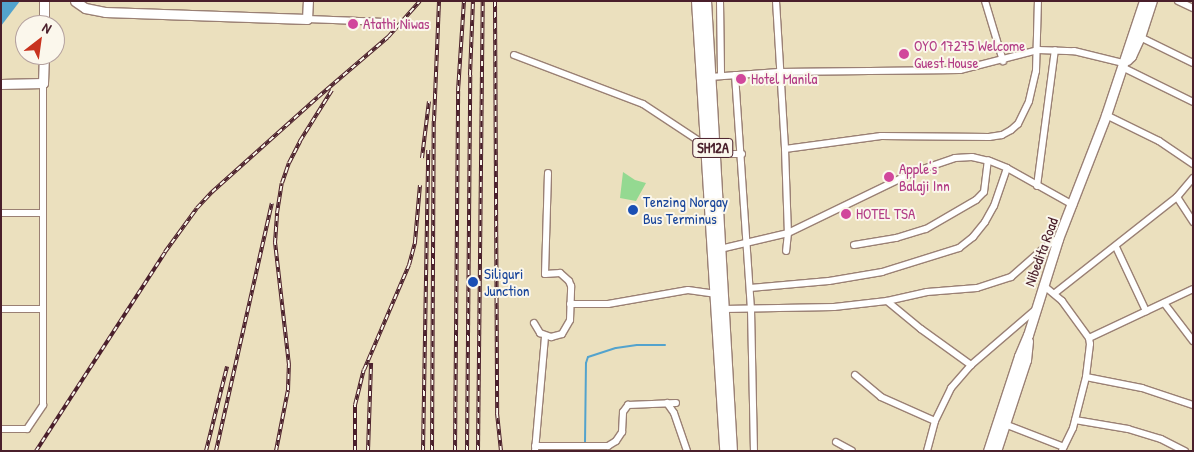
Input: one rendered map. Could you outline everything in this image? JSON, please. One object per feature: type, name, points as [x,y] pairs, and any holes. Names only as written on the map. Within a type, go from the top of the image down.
[{"type":"main road","name":"SH12A","points":[[697,1],[714,154],[720,249],[719,294],[724,451]]},
{"type":"main road","name":"SH12A","points":[[706,1],[707,79],[705,145],[719,294],[724,309],[732,451]]},
{"type":"street","points":[[44,1],[44,15]]},
{"type":"street","points":[[75,1],[85,8],[105,12],[205,14],[385,22]]},
{"type":"street","points":[[307,19],[308,1]]},
{"type":"street","points":[[720,1],[721,76]]},
{"type":"street","points":[[776,1],[785,149],[788,233],[786,251]]},
{"type":"street","points":[[985,1],[1003,60]]},
{"type":"street","points":[[785,149],[881,136],[989,137],[1002,135],[1018,124],[1029,101],[1038,50],[1038,1]]},
{"type":"street","name":"Nibedita Road","points":[[988,451],[1001,422],[1058,239],[1073,205],[1106,115],[1144,1]]},
{"type":"street","name":"Nibedita Road","points":[[1123,65],[1131,56],[1140,37],[1152,1]]},
{"type":"street","points":[[1178,1],[1193,8]]},
{"type":"street","points":[[707,16],[720,15]]},
{"type":"street","points":[[1140,37],[1193,63]]},
{"type":"street","points":[[707,79],[721,76],[779,72],[960,70],[1038,50],[1074,50],[1123,65],[1193,102]]},
{"type":"street","points":[[1037,186],[1054,50]]},
{"type":"street","points":[[514,55],[643,104],[705,145]]},
{"type":"street","points":[[1,430],[27,430],[43,405],[44,65]]},
{"type":"street","points":[[736,75],[750,288],[754,451]]},
{"type":"street","points":[[1,84],[43,83]]},
{"type":"street","points":[[1106,115],[1159,141],[1193,164]]},
{"type":"street","points":[[714,154],[742,154]]},
{"type":"street","points":[[720,249],[788,233],[914,172],[955,158],[972,157],[988,160],[1007,168],[1073,205]]},
{"type":"street","points":[[854,245],[896,238],[926,229],[976,200],[984,192],[988,160]]},
{"type":"street","points":[[750,288],[830,281],[882,272],[958,248],[973,237],[985,222],[994,206],[1007,168]]},
{"type":"street","points":[[534,323],[537,329],[545,336],[556,336],[566,330],[570,320],[571,286],[565,276],[555,272],[545,274],[548,173]]},
{"type":"street","points":[[1055,293],[1116,247],[1177,197],[1193,178]]},
{"type":"street","points":[[1177,197],[1193,222]]},
{"type":"street","points":[[1,213],[43,213]]},
{"type":"street","points":[[724,309],[834,307],[887,301],[927,292],[977,288],[1008,278],[1045,247],[1058,239]]},
{"type":"street","points":[[1116,247],[1146,311]]},
{"type":"street","points":[[996,451],[1001,422],[1063,449],[1075,420],[1091,350],[1089,338],[1055,293],[1043,285]]},
{"type":"street","points":[[1089,338],[1193,289]]},
{"type":"street","points":[[570,304],[608,304],[688,290],[719,294]]},
{"type":"street","points":[[887,301],[921,329],[971,365]]},
{"type":"street","points":[[1164,303],[1193,341]]},
{"type":"street","points":[[1,309],[43,309]]},
{"type":"street","points":[[927,451],[935,421],[951,388],[971,365],[1036,309]]},
{"type":"street","points":[[545,336],[535,448],[608,446],[616,441],[622,432],[623,412],[628,405],[676,403]]},
{"type":"street","points":[[855,375],[881,397],[935,421]]},
{"type":"street","points":[[1086,377],[1142,388],[1193,405]]},
{"type":"street","points":[[667,403],[674,413],[687,451]]},
{"type":"street","points":[[1075,420],[1128,429],[1161,439],[1185,451]]},
{"type":"street","points":[[836,442],[852,451]]},
{"type":"green space","points":[[623,172],[635,180],[646,183],[636,201],[620,198]]},
{"type":"water","points":[[1,1],[20,1],[1,26]]},
{"type":"waterway","points":[[585,443],[586,363],[588,357],[616,348],[637,345],[665,345]]},
{"type":"railway","points":[[36,451],[165,252],[197,208],[212,192],[318,97],[388,37],[420,1]]},
{"type":"railway","points":[[432,451],[434,121],[439,1]]},
{"type":"railway","points":[[455,451],[458,91],[464,1]]},
{"type":"railway","points":[[467,451],[470,75],[473,1]]},
{"type":"railway","points":[[478,451],[483,1]]},
{"type":"railway","points":[[495,1],[497,413],[501,451]]},
{"type":"railway","points":[[276,451],[288,390],[289,365],[275,243],[277,213],[282,183],[289,163],[300,141],[332,90]]},
{"type":"railway","points":[[422,158],[429,101]]},
{"type":"railway","points":[[423,451],[428,150]]},
{"type":"railway","points":[[355,451],[355,405],[364,370],[409,265],[415,242],[420,185]]},
{"type":"railway","points":[[216,451],[272,203]]},
{"type":"railway","points":[[368,451],[371,363]]},
{"type":"railway","points":[[206,451],[227,367]]},
{"type":"place","name":"Atathi Niwas","points":[[353,24]]},
{"type":"place","name":"OYO 17275 Welcome Guest House","points":[[904,54]]},
{"type":"place","name":"Hotel Manila","points":[[741,79]]},
{"type":"place","name":"Apple's Balaji Inn","points":[[889,177]]},
{"type":"place","name":"Tenzing Norgay Bus Terminus","points":[[633,210]]},
{"type":"place","name":"HOTEL TSA","points":[[846,214]]},
{"type":"place","name":"Siliguri Junction","points":[[473,282]]}]
